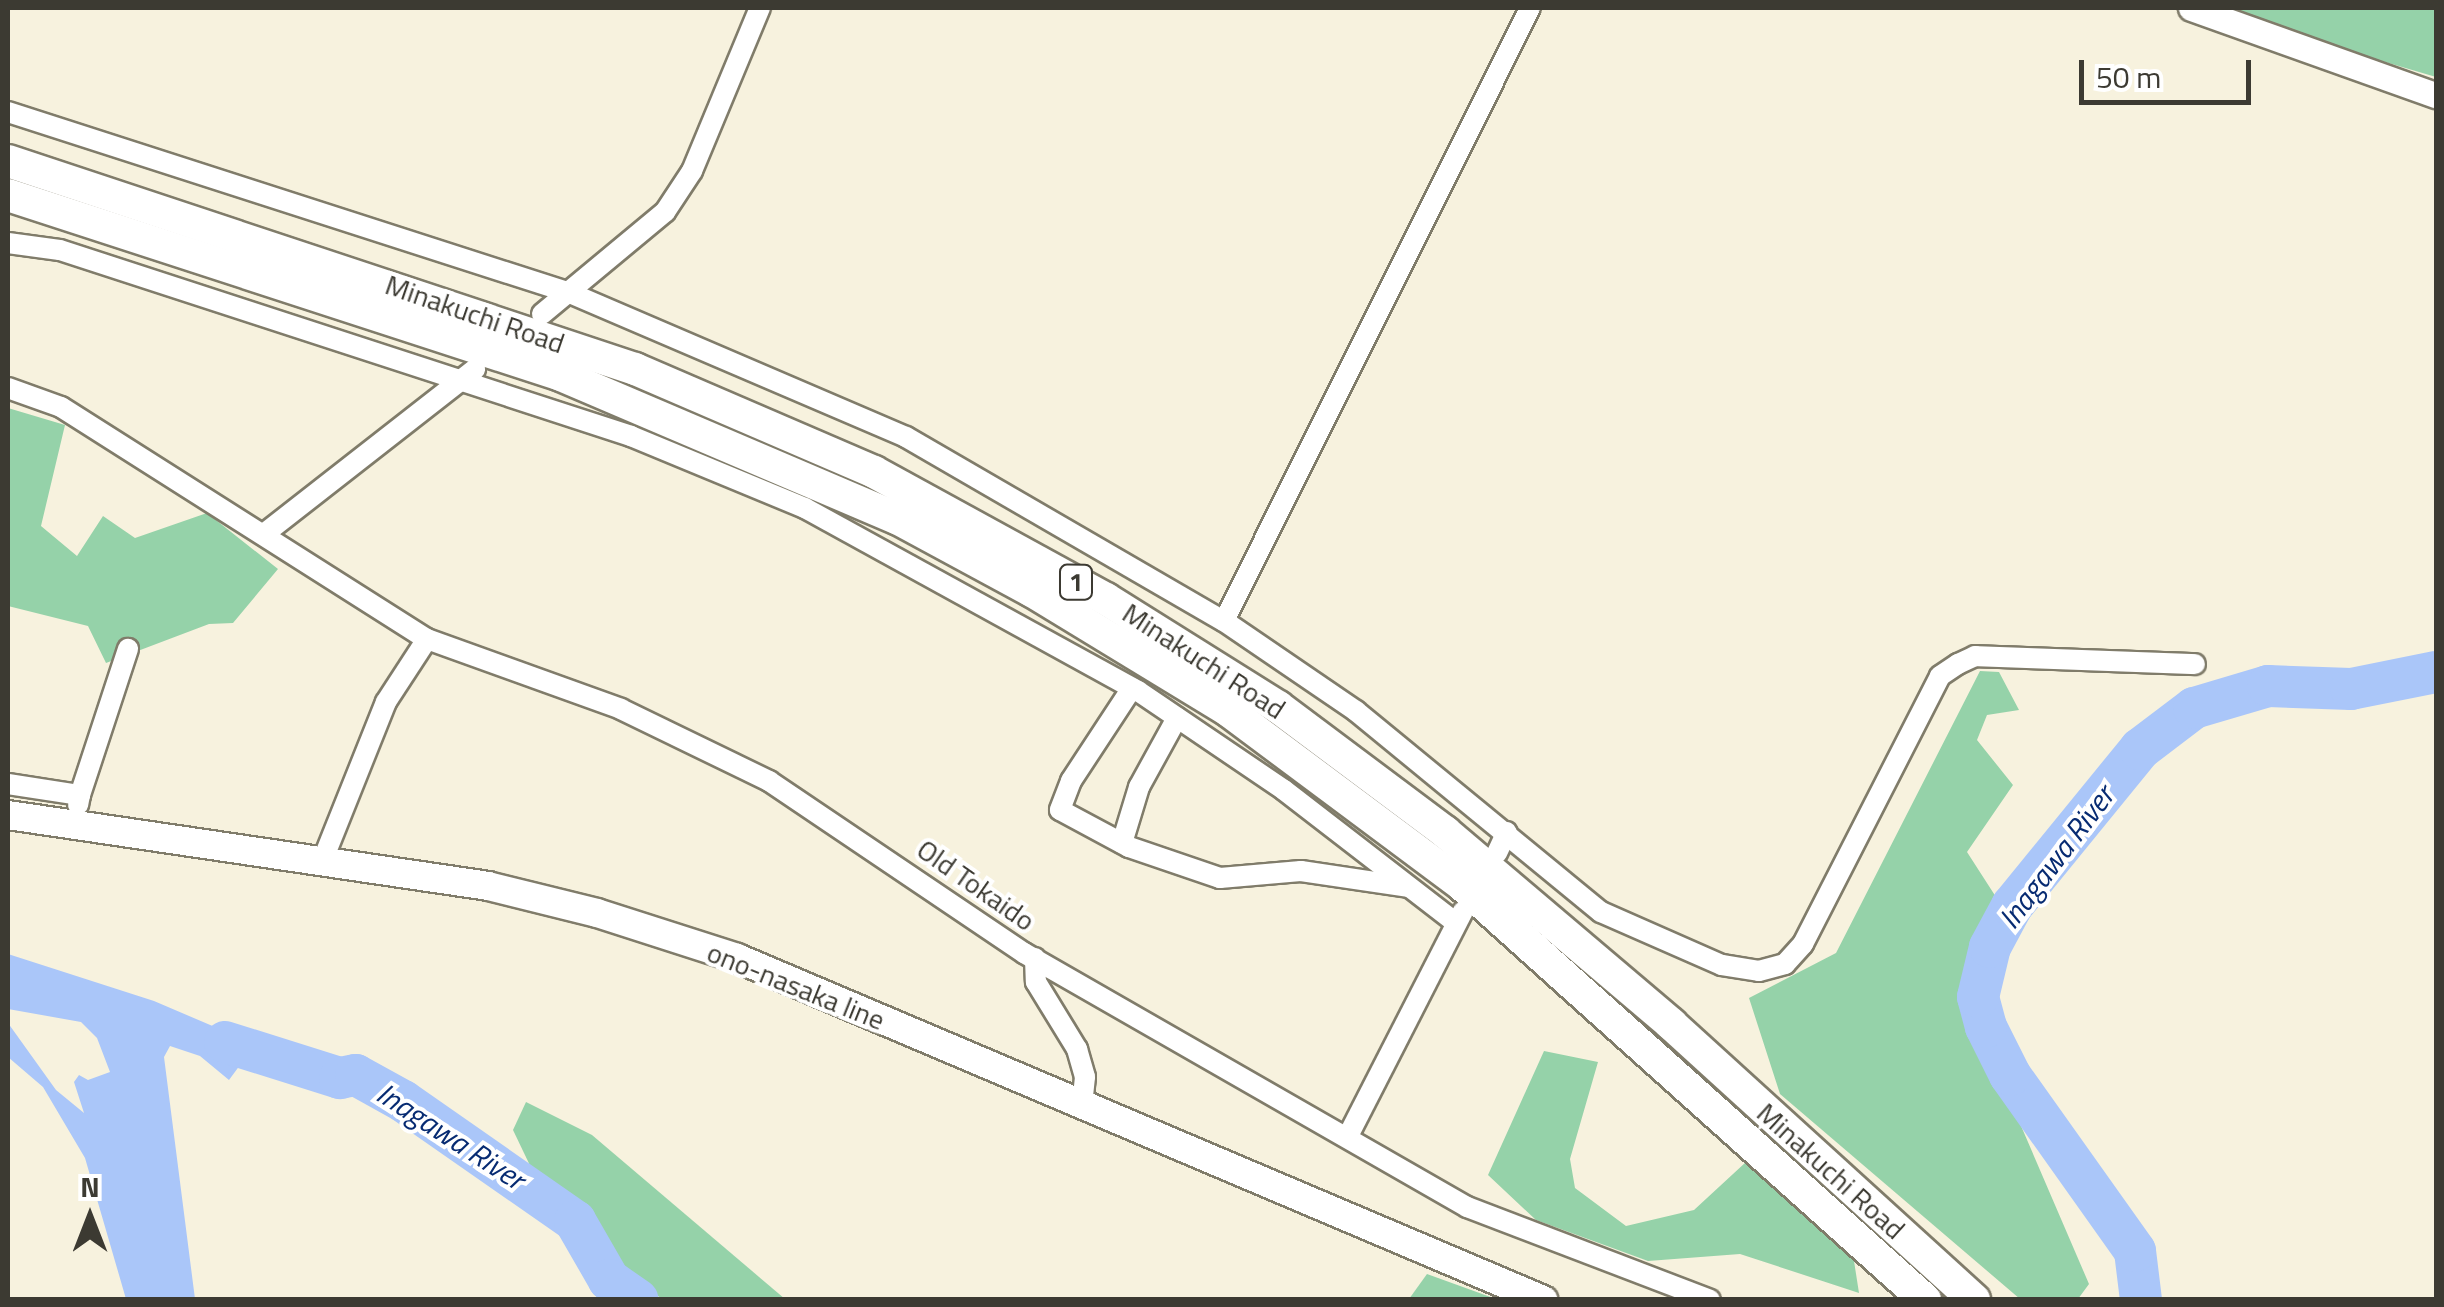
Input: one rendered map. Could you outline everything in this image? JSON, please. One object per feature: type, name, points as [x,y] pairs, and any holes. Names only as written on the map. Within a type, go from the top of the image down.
[{"type":"highway","name":"Minakuchi Road","points":[[8,161],[635,369],[874,472],[1106,599],[1264,698],[1445,832],[1671,1024],[1974,1300]]},
{"type":"highway","name":"Minakuchi Road","points":[[8,194],[561,376],[898,518],[1047,600],[1228,711],[1445,872],[1924,1300]]},
{"type":"main road","name":"ono-nasaka line","points":[[8,815],[488,886],[597,913],[737,958],[1543,1300]]},
{"type":"street","points":[[542,314],[664,212],[692,171],[760,8]]},
{"type":"street","points":[[1224,620],[1530,8]]},
{"type":"street","points":[[2191,8],[2436,95]]},
{"type":"street","points":[[8,112],[570,293],[906,437],[1224,620],[1356,711],[1601,912],[1722,965],[1759,971],[1785,964],[1803,944],[1940,676],[1975,656],[2194,664]]},
{"type":"street","points":[[8,243],[60,250],[456,383],[631,436],[805,508],[1132,688],[1410,887],[1460,917],[1349,1134]]},
{"type":"street","points":[[264,534],[475,369]]},
{"type":"street","name":"Old Tokaido","points":[[8,388],[61,407],[427,639],[621,709],[722,755],[820,812],[1035,958],[1349,1134],[1467,1207],[1710,1300]]},
{"type":"street","points":[[322,862],[386,702],[427,639]]},
{"type":"street","points":[[75,825],[80,796],[128,650]]},
{"type":"street","points":[[1132,688],[1071,781],[1060,810],[1122,843],[1220,878],[1301,872],[1410,887]]},
{"type":"street","points":[[1122,843],[1140,786],[1177,718]]},
{"type":"street","points":[[8,784],[80,796]]},
{"type":"street","points":[[1497,853],[1507,832]]},
{"type":"street","points":[[1035,958],[1036,982],[1078,1049],[1085,1078],[1082,1105]]},
{"type":"green space","points":[[2226,8],[2436,8],[2436,77],[2324,44]]},
{"type":"green space","points":[[8,408],[65,425],[41,526],[77,556],[103,516],[135,538],[207,513],[278,569],[233,623],[209,624],[106,663],[88,626],[8,606]]},
{"type":"green space","points":[[1980,671],[1999,672],[2019,710],[1987,715],[1977,740],[2013,785],[1967,852],[2005,911],[1969,1005],[2089,1284],[2078,1299],[2020,1299],[1780,1094],[1749,998],[1836,953]]},
{"type":"green space","points":[[1544,1051],[1598,1062],[1570,1159],[1575,1188],[1626,1226],[1694,1210],[1746,1162],[1854,1261],[1859,1293],[1740,1254],[1648,1261],[1536,1220],[1488,1175]]},
{"type":"green space","points":[[526,1102],[592,1135],[785,1299],[663,1299],[623,1276],[535,1176],[513,1130]]},
{"type":"green space","points":[[1427,1274],[1496,1299],[1409,1299]]},
{"type":"water","points":[[8,954],[154,1001],[285,1057],[243,1061],[229,1080],[200,1056],[170,1046],[164,1057],[195,1299],[126,1299],[85,1158],[43,1087],[8,1057],[8,1023],[56,1090],[84,1113],[74,1082],[79,1075],[88,1080],[110,1072],[97,1038],[81,1022],[8,1009]]},
{"type":"waterway","name":"Inagawa River","points":[[2141,1300],[2135,1251],[2010,1075],[1986,1027],[1978,997],[1990,947],[2012,906],[2140,749],[2194,708],[2268,686],[2351,689],[2436,672]]},
{"type":"waterway","name":"Inagawa River","points":[[225,1042],[340,1078],[356,1075],[403,1101],[575,1221],[609,1280],[638,1300]]}]
